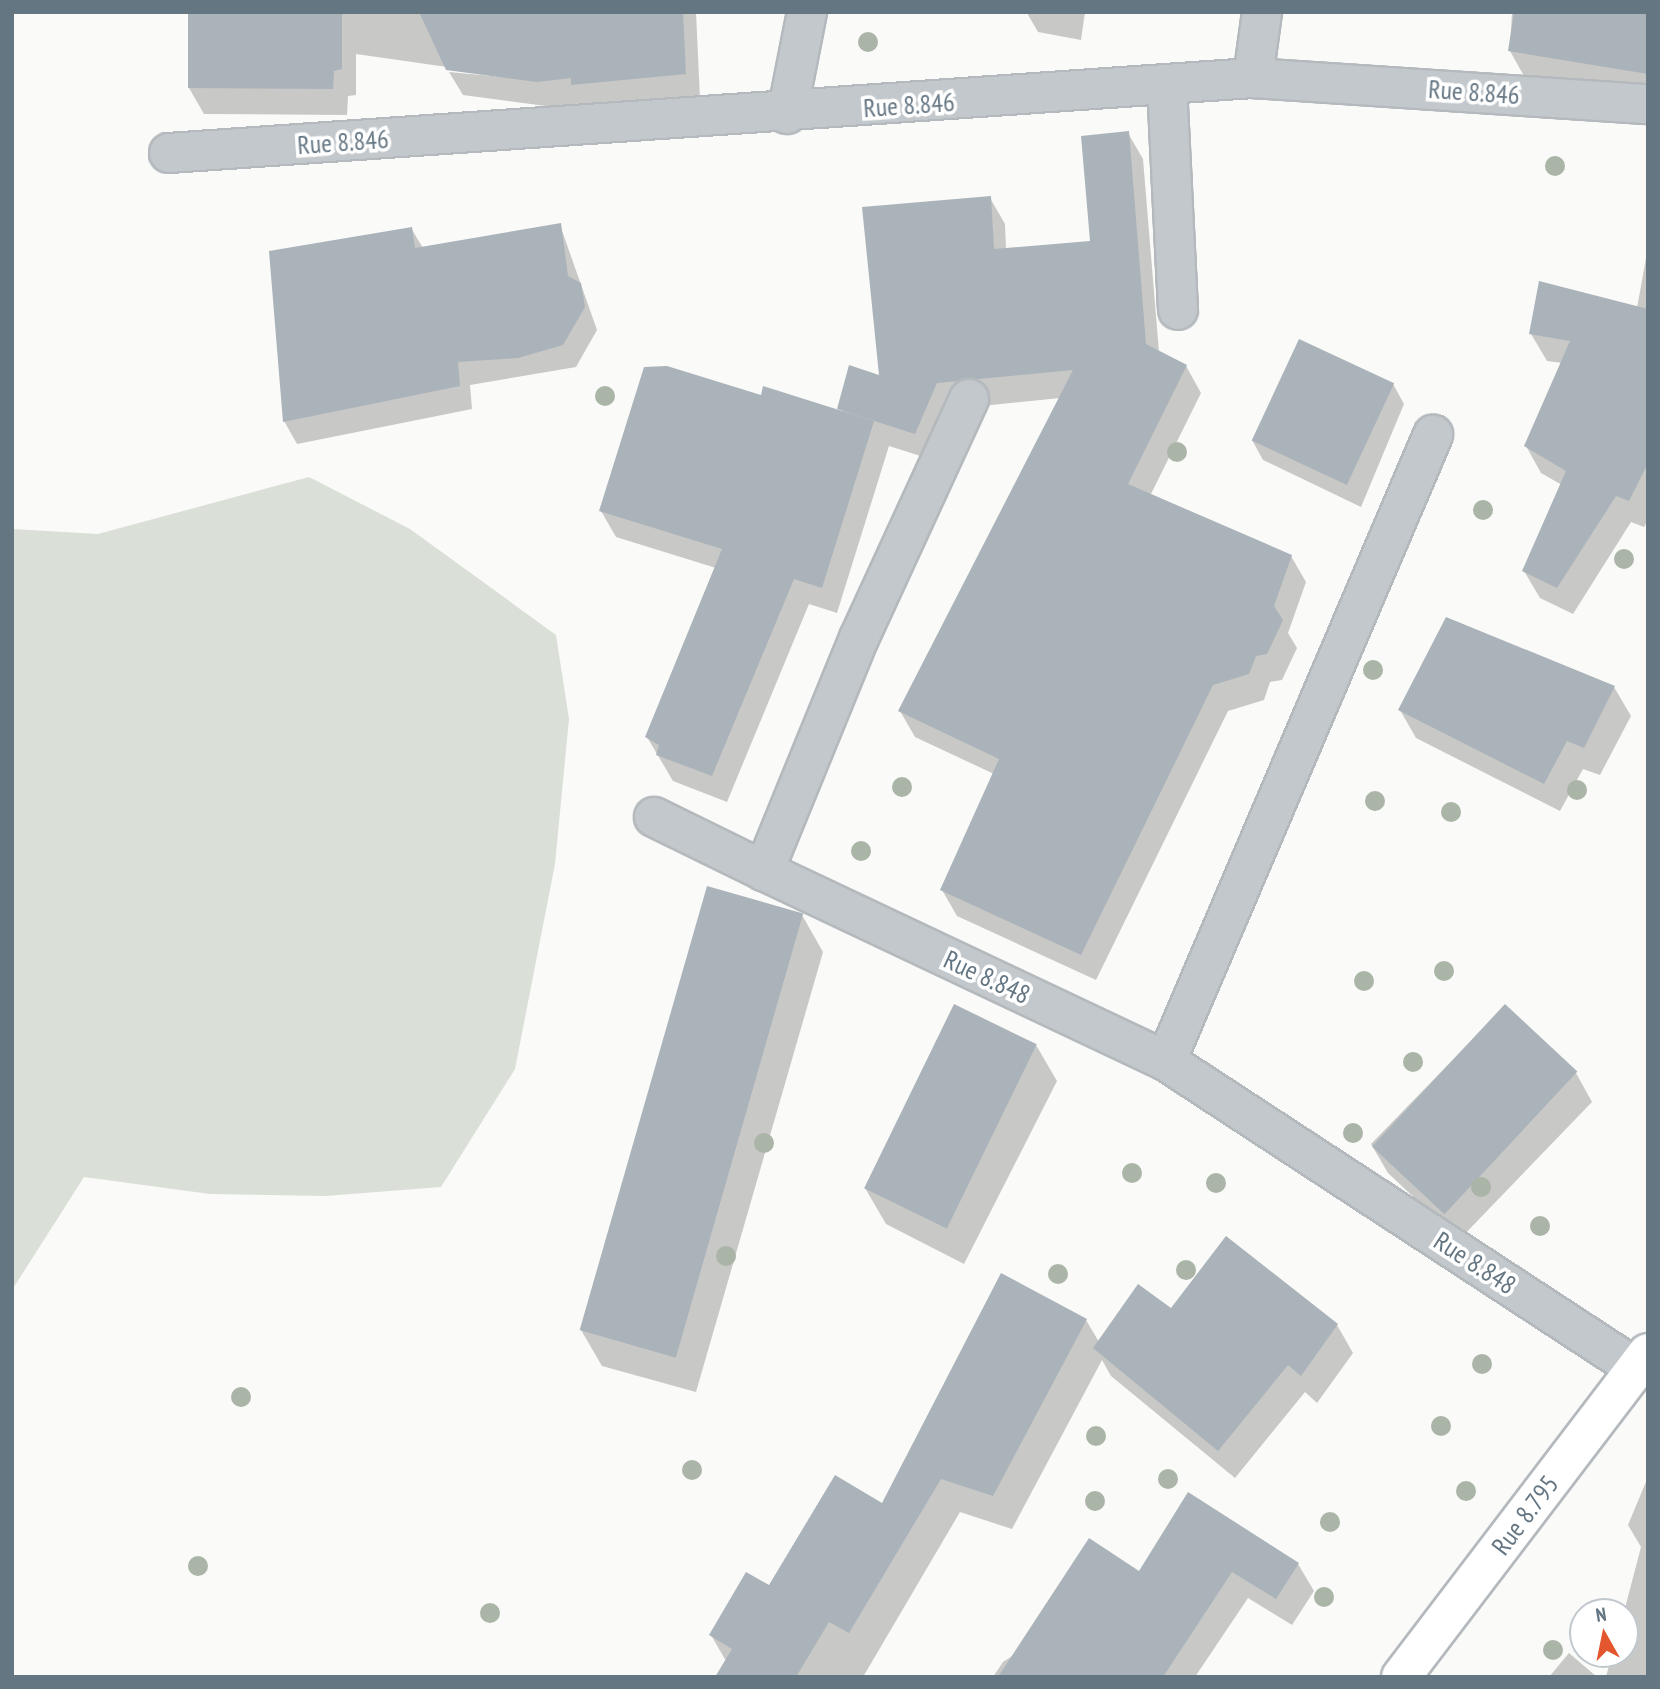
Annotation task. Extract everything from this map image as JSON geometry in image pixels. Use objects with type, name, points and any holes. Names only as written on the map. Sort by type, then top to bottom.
[{"type":"highway","name":"Rue 8.795","points":[[1401,1677],[1643,1361]]},
{"type":"street","points":[[787,114],[807,12]]},
{"type":"street","points":[[1253,78],[1262,12]]},
{"type":"street","name":"Rue 8.846","points":[[169,153],[787,114],[1253,78],[1648,104]]},
{"type":"street","points":[[1167,85],[1178,310]]},
{"type":"street","points":[[764,871],[859,638],[969,400]]},
{"type":"street","points":[[1166,1061],[1433,435]]},
{"type":"street","name":"Rue 8.848","points":[[654,817],[1166,1061],[1643,1361]]},
{"type":"shaded area","points":[[309,477],[410,529],[556,635],[569,719],[555,864],[515,1069],[441,1187],[325,1196],[210,1194],[84,1177],[12,1290],[12,529],[98,534]]},
{"type":"building","points":[[188,12],[342,12],[342,69],[334,71],[333,89],[188,88]]},
{"type":"building","points":[[419,12],[683,12],[686,74],[571,85],[571,78],[537,82],[446,70]]},
{"type":"building","points":[[1514,12],[1648,12],[1648,74],[1508,51]]},
{"type":"building","points":[[1129,131],[1146,344],[1187,365],[1128,484],[1292,555],[1274,606],[1283,620],[1267,654],[1256,656],[1249,674],[1213,685],[1081,955],[940,890],[999,759],[898,711],[1073,370],[937,383],[915,434],[837,409],[849,365],[879,375],[862,207],[991,196],[994,249],[1090,241],[1081,136]]},
{"type":"building","points":[[561,223],[568,276],[581,283],[585,307],[563,345],[518,358],[458,362],[460,386],[283,422],[269,251],[412,227],[415,248]]},
{"type":"building","points":[[1539,281],[1648,309],[1648,463],[1629,501],[1616,496],[1557,588],[1522,571],[1566,471],[1524,446],[1570,341],[1529,334]]},
{"type":"building","points":[[1299,339],[1394,383],[1347,485],[1252,441]]},
{"type":"building","points":[[667,366],[761,395],[763,386],[874,421],[822,588],[794,579],[712,776],[656,755],[659,745],[645,737],[722,549],[599,511],[644,367]]},
{"type":"building","points":[[1446,617],[1615,686],[1584,748],[1567,741],[1544,784],[1398,710]]},
{"type":"building","points":[[707,886],[803,914],[676,1358],[580,1330]]},
{"type":"building","points":[[954,1004],[1037,1044],[947,1229],[864,1188]]},
{"type":"building","points":[[1505,1004],[1577,1072],[1444,1214],[1372,1147]]},
{"type":"building","points":[[1226,1236],[1338,1324],[1301,1376],[1288,1365],[1218,1451],[1093,1348],[1138,1284],[1171,1308]]},
{"type":"building","points":[[1001,1273],[1087,1319],[993,1496],[941,1479],[849,1633],[829,1622],[796,1677],[715,1677],[732,1649],[709,1635],[746,1572],[769,1585],[835,1475],[882,1503]]},
{"type":"building","points":[[1188,1492],[1299,1563],[1276,1599],[1232,1572],[1163,1677],[998,1677],[1089,1538],[1139,1571]]}]
